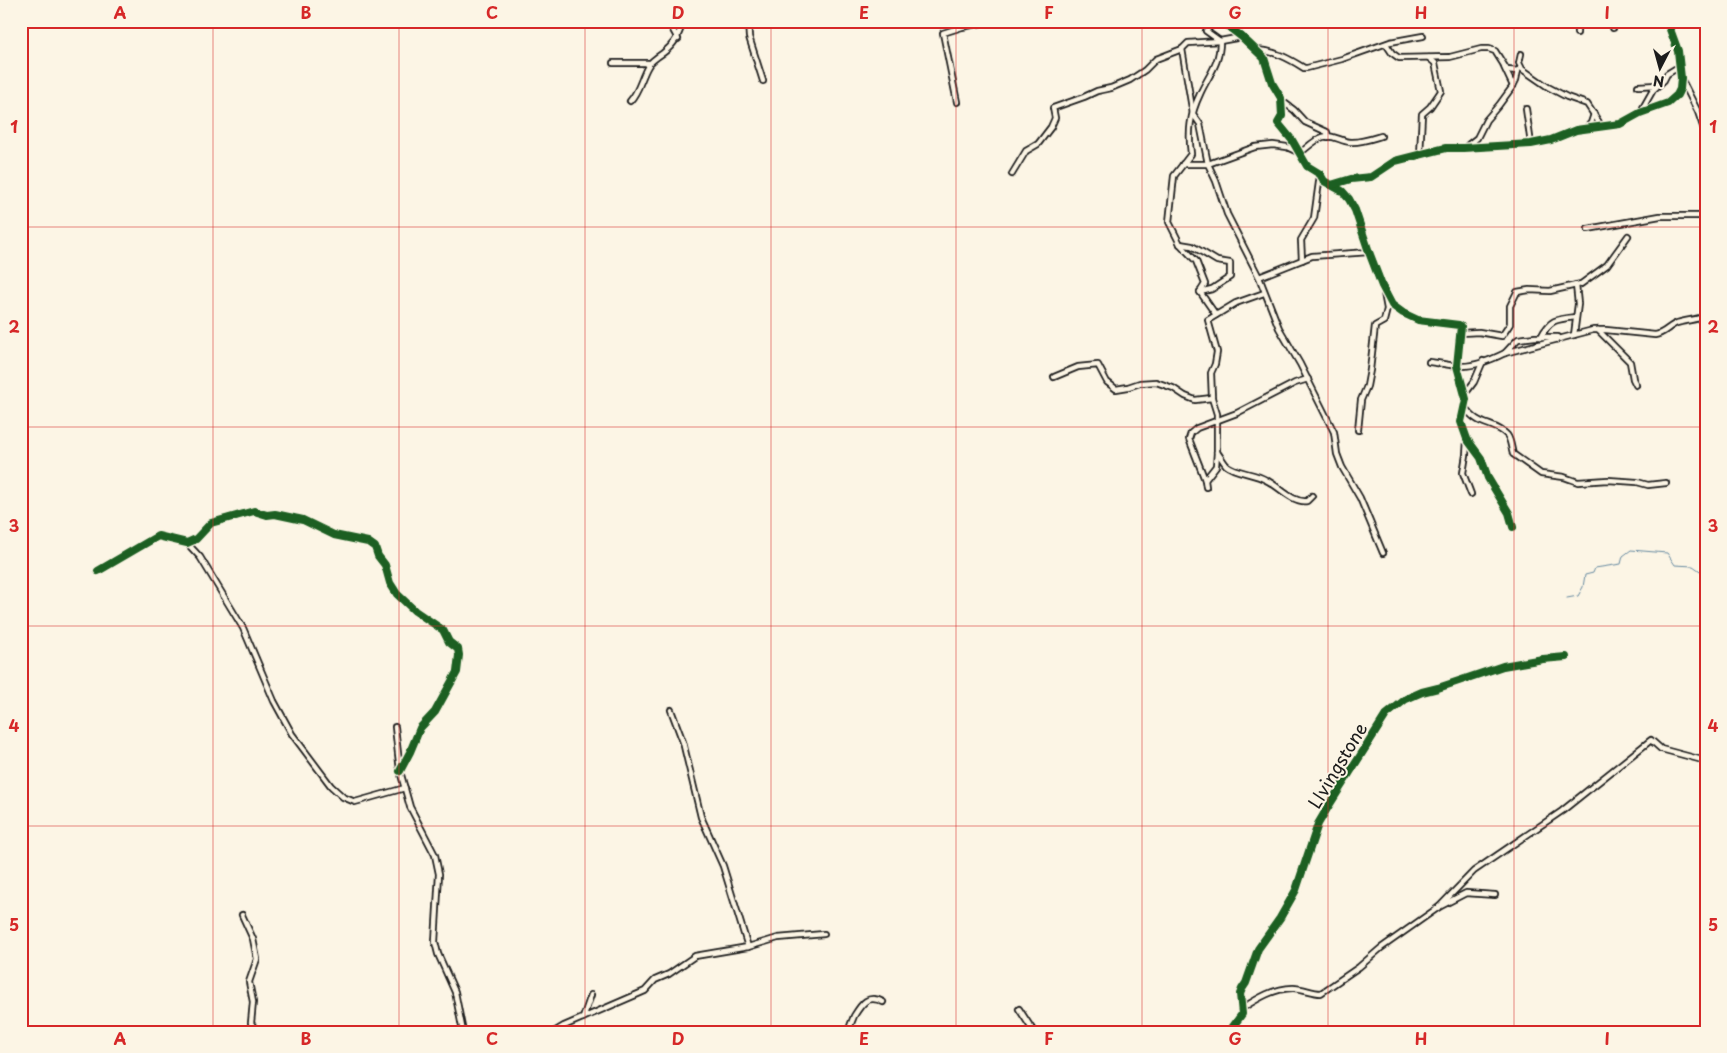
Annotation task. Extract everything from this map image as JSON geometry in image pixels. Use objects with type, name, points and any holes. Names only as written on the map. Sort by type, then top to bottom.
[{"type":"street","points":[[668,21],[678,39]]},
{"type":"street","points":[[630,101],[637,95],[640,81],[649,64],[678,39],[684,21]]},
{"type":"street","points":[[748,21],[749,37],[763,81]]},
{"type":"street","points":[[956,102],[943,33],[991,21]]},
{"type":"street","points":[[1215,21],[1206,31],[1220,41]]},
{"type":"street","points":[[1226,21],[1229,27],[1264,58],[1272,82],[1282,101],[1305,122],[1327,132],[1328,136]]},
{"type":"street","points":[[1577,21],[1577,33]]},
{"type":"street","points":[[1611,21],[1613,28]]},
{"type":"street","points":[[1331,185],[1351,179],[1371,177],[1395,161],[1446,148],[1531,144],[1551,140],[1576,130],[1620,124],[1640,113],[1668,103],[1677,96],[1681,78],[1678,51],[1667,21]]},
{"type":"street","points":[[1257,50],[1281,54],[1307,68],[1411,37],[1423,36]]},
{"type":"street","points":[[1012,174],[1026,151],[1038,144],[1055,118],[1053,108],[1130,80],[1145,70],[1156,59],[1182,49],[1188,43],[1220,41],[1242,37]]},
{"type":"street","points":[[1200,292],[1205,284],[1196,261],[1180,244],[1169,222],[1174,176],[1191,154],[1188,133],[1200,94],[1212,75],[1214,65],[1219,58],[1220,41]]},
{"type":"street","points":[[1386,44],[1392,53],[1399,58],[1450,58],[1481,49],[1489,49],[1494,51],[1513,86]]},
{"type":"street","points":[[1182,49],[1193,114],[1200,124],[1208,164],[1227,214],[1259,277],[1279,328],[1308,379],[1334,432],[1342,467],[1360,498],[1383,553]]},
{"type":"street","points":[[1463,148],[1477,138],[1486,120],[1500,105],[1513,86],[1522,54]]},
{"type":"street","points":[[1420,155],[1422,114],[1430,107],[1441,91],[1435,63],[1428,57]]},
{"type":"street","points":[[613,63],[649,64]]},
{"type":"street","points":[[1519,63],[1525,71],[1548,86],[1567,97],[1587,104],[1602,127]]},
{"type":"street","points":[[1503,66],[1507,70],[1518,71]]},
{"type":"street","points":[[1640,113],[1649,96],[1664,80],[1666,74],[1680,66]]},
{"type":"street","points":[[1681,78],[1698,112],[1706,135]]},
{"type":"street","points":[[1638,86],[1658,85]]},
{"type":"street","points":[[1282,101],[1282,116],[1278,123],[1292,140],[1307,166],[1320,174],[1324,181],[1342,191],[1349,199],[1355,210],[1382,286],[1392,305],[1402,313],[1418,320],[1459,325],[1461,333],[1457,366],[1461,386],[1465,394],[1462,422],[1467,439],[1463,473],[1471,494]]},
{"type":"street","points":[[1526,109],[1531,144]]},
{"type":"street","points":[[1585,129],[1591,123],[1594,114]]},
{"type":"street","points":[[1300,153],[1323,137],[1334,136],[1350,142],[1381,136]]},
{"type":"street","points":[[1183,164],[1208,164],[1255,147],[1264,146],[1282,146],[1300,153]]},
{"type":"street","points":[[1302,260],[1301,240],[1314,218],[1320,174]]},
{"type":"street","points":[[1588,229],[1660,216],[1706,216]]},
{"type":"street","points":[[1461,333],[1479,332],[1502,336],[1510,324],[1510,306],[1517,292],[1529,290],[1550,292],[1582,284],[1607,265],[1628,236]]},
{"type":"street","points":[[1180,244],[1192,246],[1217,261],[1230,263],[1230,277],[1212,289],[1200,292]]},
{"type":"street","points":[[1259,277],[1312,256],[1369,252]]},
{"type":"street","points":[[1574,335],[1578,304],[1576,285]]},
{"type":"street","points":[[1358,430],[1361,400],[1367,386],[1370,370],[1375,326],[1384,321],[1387,309],[1382,286]]},
{"type":"street","points":[[1200,292],[1216,315]]},
{"type":"street","points":[[1205,480],[1216,466],[1217,452],[1217,421],[1212,398],[1211,373],[1215,364],[1216,352],[1208,320],[1242,300],[1264,293]]},
{"type":"street","points":[[1429,362],[1462,366],[1505,353],[1598,330],[1656,336],[1677,323],[1706,316]]},
{"type":"street","points":[[1541,336],[1548,324],[1553,321],[1576,317]]},
{"type":"street","points":[[1598,330],[1630,362],[1632,379],[1636,386]]},
{"type":"street","points":[[1505,353],[1518,339],[1541,336],[1565,338]]},
{"type":"street","points":[[1465,394],[1474,382],[1483,361]]},
{"type":"street","points":[[1054,377],[1078,367],[1098,366],[1107,382],[1116,389],[1128,388],[1140,382],[1156,382],[1173,388],[1184,396],[1196,400],[1212,398]]},
{"type":"street","points":[[1206,487],[1189,439],[1191,433],[1197,428],[1217,421],[1308,379]]},
{"type":"street","points":[[1465,407],[1470,416],[1505,433],[1513,454],[1541,474],[1564,477],[1578,482],[1608,480],[1637,482],[1648,485],[1666,483]]},
{"type":"street","points":[[1467,439],[1481,458],[1488,478],[1509,513],[1513,527]]},
{"type":"street","points":[[1217,452],[1226,465],[1234,470],[1254,474],[1298,500],[1307,501],[1312,496]]},
{"type":"street","points":[[187,543],[196,539],[211,523],[254,512],[302,520],[334,536],[368,542],[375,547],[378,556],[385,565],[390,583],[397,594],[415,611],[443,630],[449,642],[458,649],[460,655],[457,672],[435,712],[420,728],[400,771]]},
{"type":"street","points":[[98,571],[158,536],[187,543],[200,557],[242,628],[274,701],[292,734],[331,786],[343,797],[355,802],[405,788]]},
{"type":"street","name":"LIvingstone","points":[[1229,1032],[1242,1014],[1242,989],[1250,973],[1254,956],[1280,918],[1296,890],[1318,824],[1334,795],[1386,715],[1406,699],[1422,692],[1503,666],[1566,657]]},
{"type":"street","points":[[671,710],[683,742],[701,817],[724,866],[748,947]]},
{"type":"street","points":[[396,726],[400,771],[410,807],[435,855],[439,874],[435,942],[438,954],[455,992],[463,1032]]},
{"type":"street","points":[[1439,907],[1474,871],[1562,810],[1651,740],[1661,749],[1706,761]]},
{"type":"street","points":[[1241,1009],[1267,994],[1280,990],[1294,988],[1321,992],[1439,907],[1466,893],[1495,895]]},
{"type":"street","points":[[242,914],[253,939],[257,959],[249,982],[253,1002],[251,1023],[256,1032]]},
{"type":"street","points":[[554,1032],[645,991],[655,980],[669,974],[695,956],[748,947],[778,938],[824,934]]},
{"type":"street","points":[[583,1018],[591,995]]},
{"type":"street","points":[[849,1032],[848,1028],[858,1009],[865,1001],[876,998],[883,1002]]},
{"type":"street","points":[[1019,1009],[1034,1032]]},
{"type":"waterway","points":[[1567,598],[1578,596],[1583,587],[1585,575],[1593,573],[1595,568],[1621,564],[1623,556],[1631,550],[1667,553],[1675,565],[1693,566],[1706,575]]},
{"type":"cycle path","points":[[1226,21],[1229,27],[1264,58],[1272,83],[1281,98],[1282,116],[1278,123],[1292,140],[1307,166],[1320,174],[1324,181],[1342,191],[1349,199],[1355,210],[1382,286],[1392,305],[1418,320],[1461,326],[1457,366],[1466,399],[1461,422],[1467,439],[1481,458],[1488,478],[1509,513],[1513,527]]},
{"type":"cycle path","points":[[1331,185],[1351,179],[1371,177],[1395,161],[1446,148],[1531,144],[1551,140],[1576,130],[1620,124],[1640,113],[1668,103],[1677,95],[1680,89],[1681,78],[1678,51],[1667,21]]},
{"type":"cycle path","points":[[98,571],[158,536],[187,543],[196,539],[211,523],[254,511],[267,515],[275,514],[303,520],[334,535],[368,542],[375,547],[378,556],[385,565],[390,583],[397,594],[415,611],[443,630],[449,642],[458,649],[459,655],[457,672],[435,712],[420,728],[400,771]]},
{"type":"cycle path","points":[[1229,1032],[1242,1014],[1240,994],[1258,949],[1280,918],[1296,890],[1318,824],[1386,715],[1406,699],[1422,692],[1503,666],[1566,657]]}]
